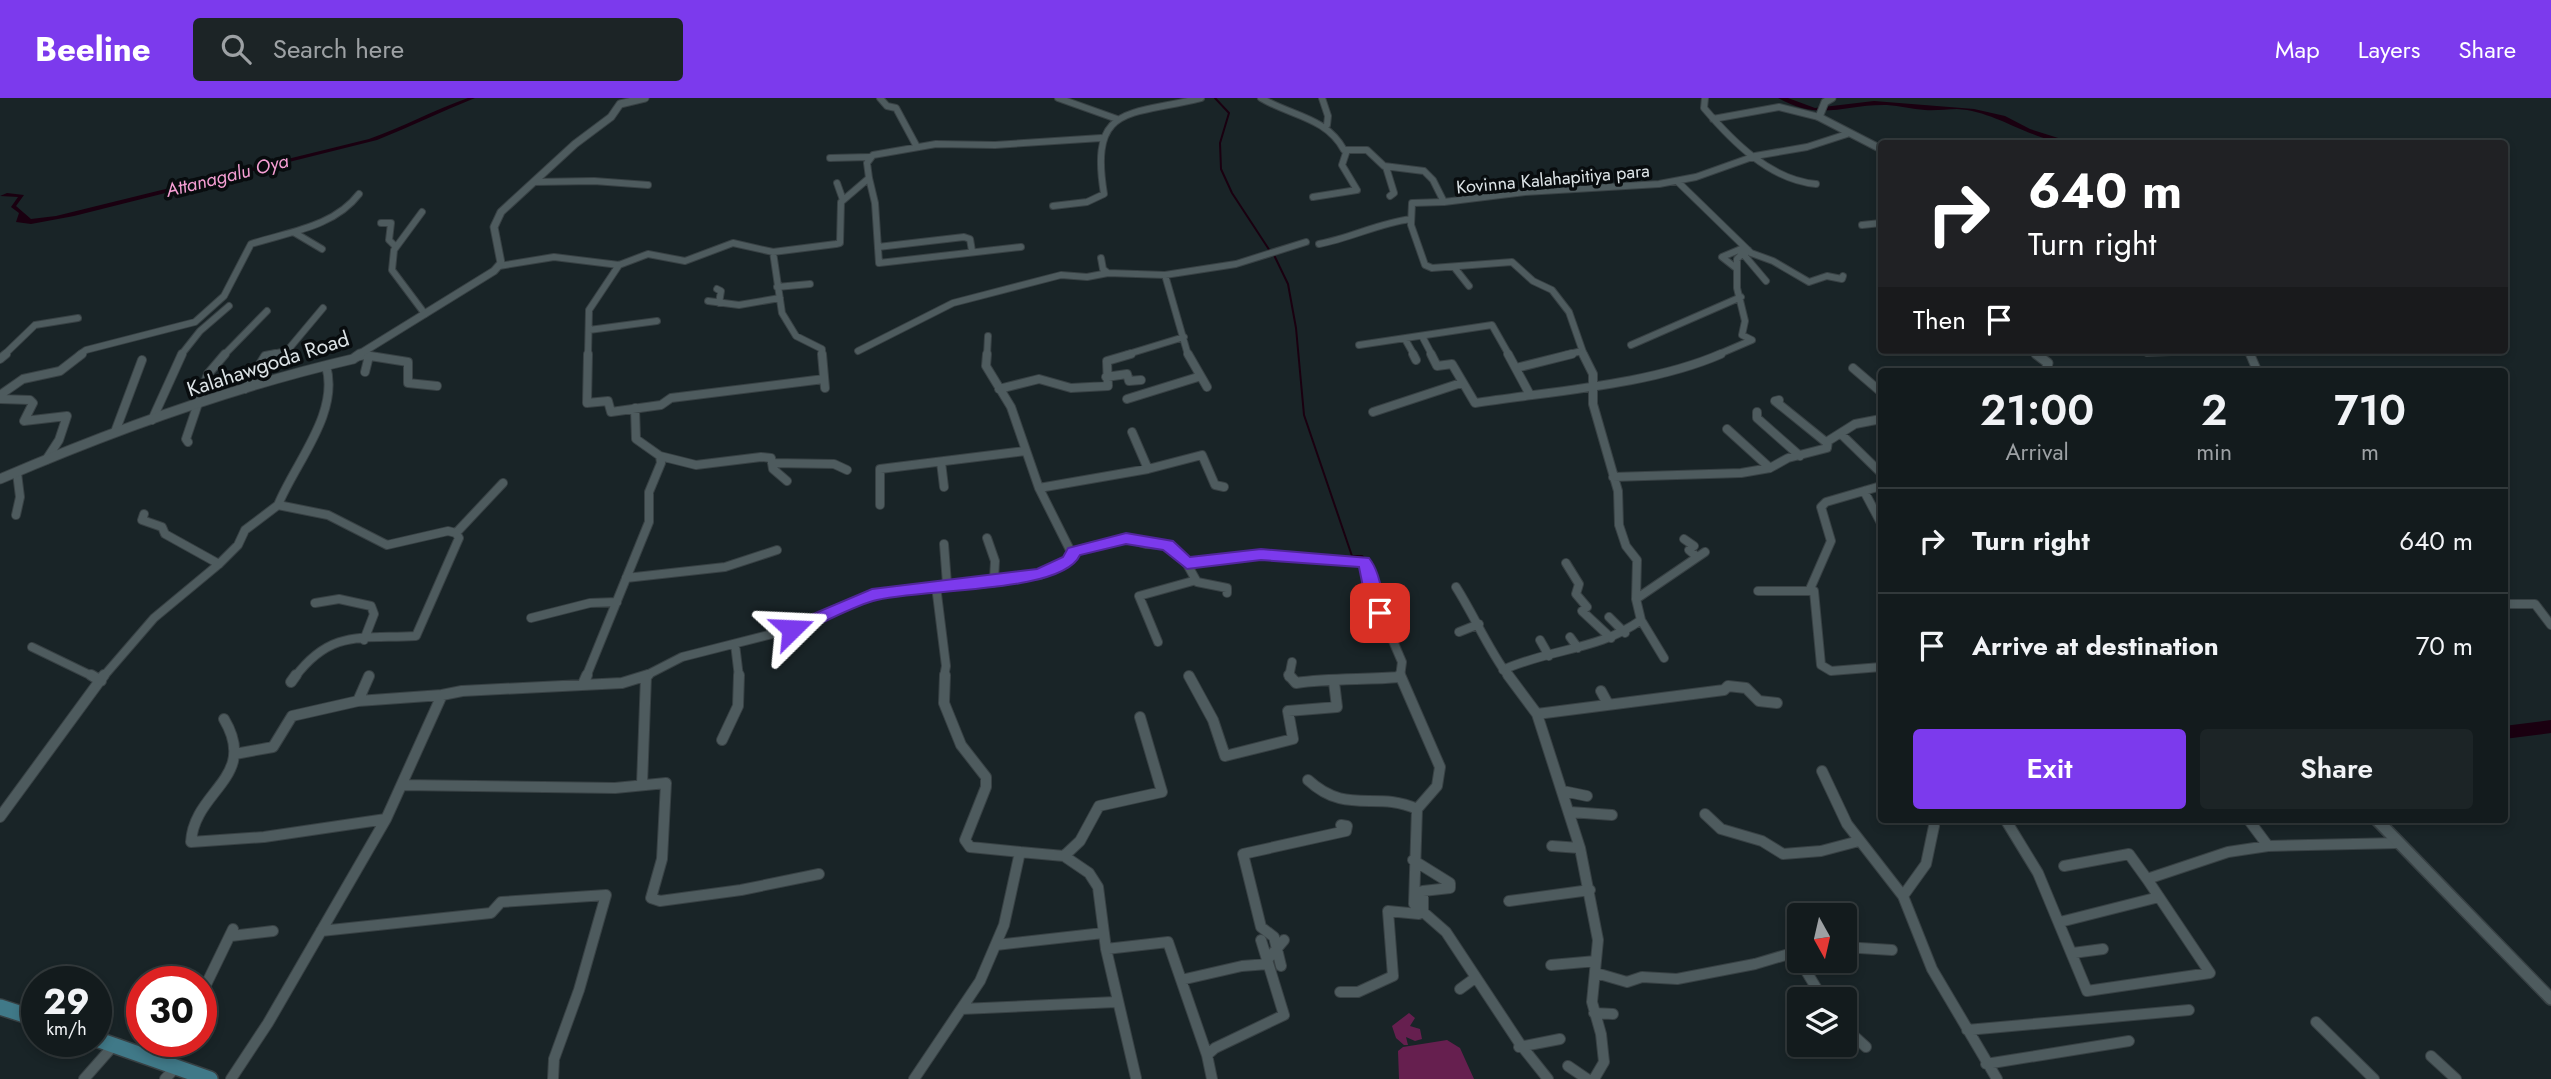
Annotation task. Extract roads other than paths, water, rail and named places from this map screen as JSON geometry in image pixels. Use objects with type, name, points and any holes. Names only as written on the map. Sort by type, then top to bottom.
[{"type":"main road","points":[[0,1007],[21,1014]]},
{"type":"main road","points":[[114,1045],[159,1061],[171,1073],[210,1079]]},
{"type":"street","points":[[645,98],[620,104],[611,117],[575,144],[496,220],[494,227],[500,250],[499,266],[554,257],[619,265],[648,254],[689,260],[733,243],[773,252],[840,243],[843,200],[837,183]]},
{"type":"street","points":[[880,98],[887,106],[896,108],[917,147]]},
{"type":"street","points":[[1058,98],[1117,119],[1201,98]]},
{"type":"street","points":[[1261,98],[1297,115],[1327,125],[1338,135],[1343,150],[1347,150],[1342,165],[1357,190],[1313,197]]},
{"type":"street","points":[[1322,98],[1328,116],[1327,125]]},
{"type":"street","points":[[1705,98],[1704,108],[1744,150],[1784,176],[1806,185],[1816,184]]},
{"type":"street","points":[[1819,115],[1829,100]]},
{"type":"street","points":[[1713,119],[1779,107],[1819,115],[1847,134],[1878,148]]},
{"type":"street","points":[[1053,206],[1087,202],[1104,194],[1099,161],[1101,138],[1117,119]]},
{"type":"street","name":"Kovinna Kalahapitiya para","points":[[1347,150],[1373,152],[1386,167],[1407,166],[1426,172],[1432,177],[1444,202],[1677,181],[1725,169],[1755,156],[1807,147],[1847,134]]},
{"type":"street","points":[[830,158],[856,155],[870,157],[943,143],[995,145],[1101,138]]},
{"type":"street","points":[[870,157],[869,178],[879,263],[1021,247]]},
{"type":"street","points":[[1386,167],[1394,193],[1390,196]]},
{"type":"street","points":[[843,200],[869,178]]},
{"type":"street","points":[[534,182],[594,180],[648,185]]},
{"type":"street","points":[[1677,181],[1746,251],[1766,281]]},
{"type":"street","points":[[0,397],[23,379],[60,371],[86,350],[195,322],[224,296],[251,244],[295,233],[348,208],[359,194]]},
{"type":"street","points":[[1444,202],[1412,203],[1410,208],[1413,236],[1425,265],[1432,268],[1512,262],[1533,281],[1552,290],[1569,312],[1582,351],[1594,374],[1593,404],[1618,491],[1617,518],[1626,546],[1637,560],[1636,599],[1641,620],[1664,658]]},
{"type":"street","points":[[422,212],[396,247],[392,270],[425,314]]},
{"type":"street","points":[[1319,244],[1347,239],[1387,222],[1411,219]]},
{"type":"street","points":[[1862,225],[1878,222]]},
{"type":"street","points":[[381,223],[391,223],[389,240],[396,247]]},
{"type":"street","points":[[295,233],[322,249]]},
{"type":"street","points":[[878,247],[964,237],[970,239],[972,251]]},
{"type":"street","points":[[858,351],[953,303],[1062,275],[1165,275],[1236,264],[1306,242]]},
{"type":"street","points":[[1737,271],[1734,264],[1722,257],[1741,249],[1810,282],[1827,276],[1842,279],[1843,276]]},
{"type":"street","points":[[1422,336],[1437,366],[1452,364],[1475,403],[1656,374],[1697,364],[1752,340],[1742,335],[1747,325],[1736,284],[1737,259],[1746,251]]},
{"type":"street","points":[[619,265],[589,310],[587,403],[608,401],[611,412],[661,405],[671,398],[691,395],[824,384],[822,349],[796,336],[782,313],[773,252]]},
{"type":"street","points":[[1101,258],[1103,269],[1108,274]]},
{"type":"street","name":"Kalahawgoda Road","points":[[0,479],[115,432],[245,389],[356,358],[499,266]]},
{"type":"street","points":[[1454,267],[1469,286]]},
{"type":"street","points":[[1165,275],[1190,362],[1198,377],[1208,387]]},
{"type":"street","points":[[777,288],[810,284]]},
{"type":"street","points":[[717,289],[721,291],[719,303]]},
{"type":"street","points":[[1631,345],[1741,297]]},
{"type":"street","points":[[708,301],[739,304],[779,299]]},
{"type":"street","points":[[152,420],[161,391],[184,347],[229,306]]},
{"type":"street","points":[[245,389],[265,356],[286,351],[323,308]]},
{"type":"street","points":[[188,442],[186,439],[208,374],[243,333],[267,312]]},
{"type":"street","points":[[0,359],[35,325],[78,318]]},
{"type":"street","points":[[589,330],[657,321]]},
{"type":"street","points":[[1359,345],[1492,325],[1528,393]]},
{"type":"street","points":[[234,754],[273,747],[292,716],[358,701],[441,696],[462,691],[622,683],[646,676],[682,657],[792,629],[872,595],[1053,571],[1069,561],[1072,554],[1039,488],[1025,451],[1020,426],[986,366],[988,336]]},
{"type":"street","points":[[999,389],[1039,379],[1071,388],[1108,386],[1107,361],[1111,358],[1184,337]]},
{"type":"street","points":[[1405,339],[1416,360]]},
{"type":"street","points":[[1516,368],[1582,351]]},
{"type":"street","points":[[2037,354],[2048,363],[2047,368]]},
{"type":"street","points":[[2250,354],[2256,368]]},
{"type":"street","points":[[365,372],[369,356]]},
{"type":"street","points":[[356,358],[369,356],[408,362],[408,383],[437,386]]},
{"type":"street","points":[[115,432],[142,360]]},
{"type":"street","points":[[0,817],[87,695],[154,618],[219,564],[238,545],[245,530],[278,505],[329,397],[331,374],[326,366]]},
{"type":"street","points":[[1853,368],[1878,389]]},
{"type":"street","points":[[1106,377],[1127,374],[1129,382],[1141,380]]},
{"type":"street","points":[[1127,399],[1198,377]]},
{"type":"street","points":[[1373,412],[1461,383]]},
{"type":"street","points":[[0,397],[30,400],[33,403],[24,421],[67,416],[59,440],[46,460]]},
{"type":"street","points":[[1779,400],[1775,401],[1827,443]]},
{"type":"street","points":[[635,408],[636,439],[660,456],[680,464],[771,458],[773,469],[787,481]]},
{"type":"street","points":[[1757,412],[1757,418],[1800,456]]},
{"type":"street","points":[[1613,477],[1741,473],[1770,468],[1782,464],[1788,458],[1827,448],[1827,443],[1856,424],[1878,420]]},
{"type":"street","points":[[1727,429],[1770,468]]},
{"type":"street","points":[[1132,432],[1148,469]]},
{"type":"street","points":[[1841,434],[1878,470]]},
{"type":"street","points":[[880,505],[880,470],[1025,451]]},
{"type":"street","points":[[1039,488],[1148,469],[1202,455],[1215,485],[1224,487]]},
{"type":"street","points":[[583,684],[649,522],[649,492],[661,463],[660,456]]},
{"type":"street","points":[[941,462],[944,487]]},
{"type":"street","points":[[772,463],[834,464],[847,470]]},
{"type":"street","points":[[16,515],[20,498],[17,473]]},
{"type":"street","points":[[456,533],[503,483]]},
{"type":"street","points":[[1810,589],[1831,541],[1821,507],[1826,502],[1878,487]]},
{"type":"street","points":[[1864,491],[1878,517]]},
{"type":"street","points":[[278,505],[328,515],[387,545],[448,531],[456,533],[459,538],[416,636],[336,641],[324,645],[314,652],[291,682]]},
{"type":"street","points":[[144,514],[142,520],[162,527],[165,534],[219,564]]},
{"type":"street","points":[[987,538],[995,561],[994,579]]},
{"type":"street","points":[[1072,554],[1126,538],[1146,544],[1167,545],[1193,580],[1198,584],[1227,589],[1227,593]]},
{"type":"street","points":[[1684,538],[1694,546],[1689,550],[1696,556]]},
{"type":"street","points":[[944,544],[944,703],[961,745],[986,776],[986,787],[965,840],[970,848],[1063,856],[1089,873],[1098,887],[1103,933],[1116,1002],[1136,1078]]},
{"type":"street","points":[[626,578],[725,566],[777,550]]},
{"type":"street","points":[[1636,599],[1705,552]]},
{"type":"street","points":[[1179,561],[1261,555],[1364,562],[1369,568],[1372,592],[1402,662],[1400,677],[1440,767],[1437,786],[1417,809],[1413,860],[1414,904],[1422,915],[1444,929],[1519,1047],[1548,1079]]},
{"type":"street","points":[[1566,563],[1578,584],[1576,594],[1587,607],[1582,611],[1611,638]]},
{"type":"street","points":[[1158,642],[1144,615],[1139,596],[1193,580]]},
{"type":"street","points":[[1456,587],[1479,624],[1489,650],[1537,714],[1570,812],[1590,890],[1598,940],[1594,1013],[1601,1034],[1604,1062],[1594,1079]]},
{"type":"street","points":[[1758,591],[1810,589],[1817,595],[1816,620],[1821,665],[1830,670],[1878,667]]},
{"type":"street","points":[[314,603],[339,599],[371,606],[374,614],[364,640]]},
{"type":"street","points":[[531,618],[590,603],[617,602]]},
{"type":"street","points":[[2508,604],[2535,604],[2551,625]]},
{"type":"street","points":[[1609,617],[1625,632]]},
{"type":"street","points":[[1503,670],[1514,664],[1611,638],[1641,620]]},
{"type":"street","points":[[1459,632],[1479,624]]},
{"type":"street","points":[[1570,637],[1578,648]]},
{"type":"street","points":[[1540,640],[1549,656]]},
{"type":"street","points":[[722,740],[735,725],[739,709],[741,688],[735,644]]},
{"type":"street","points":[[32,647],[62,659],[101,681]]},
{"type":"street","points":[[1292,662],[1289,677],[1294,682],[1400,677]]},
{"type":"street","points":[[358,701],[369,676]]},
{"type":"street","points":[[642,785],[646,676]]},
{"type":"street","points":[[1189,676],[1213,720],[1225,756],[1293,739],[1288,711],[1337,707],[1334,682]]},
{"type":"street","points":[[1537,714],[1690,695],[1724,690],[1728,686],[1746,688],[1759,701],[1777,703]]},
{"type":"street","points":[[1601,691],[1608,704]]},
{"type":"street","points":[[231,1079],[268,1023],[386,819],[441,696]]},
{"type":"street","points":[[1063,856],[1080,841],[1098,806],[1162,792],[1140,717]]},
{"type":"street","points":[[224,719],[236,743],[234,754],[224,780],[196,822],[191,842],[264,837],[386,819]]},
{"type":"street","points":[[1822,771],[1859,841],[1903,896],[1932,969],[1997,1079]]},
{"type":"street","points":[[1308,779],[1328,797],[1375,803],[1404,801],[1417,809]]},
{"type":"street","points":[[402,785],[615,788],[666,783],[662,859],[651,898],[660,901],[741,890],[819,874]]},
{"type":"street","points":[[1563,791],[1587,796]]},
{"type":"street","points":[[1570,812],[1612,815]]},
{"type":"street","points":[[1705,814],[1721,829],[1762,841],[1783,854],[1821,851],[1859,841]]},
{"type":"street","points":[[2007,823],[2038,873],[2087,991],[2210,973],[2129,854],[2064,866]]},
{"type":"street","points":[[2251,823],[2268,846]]},
{"type":"street","points":[[2380,823],[2551,999]]},
{"type":"street","points":[[1281,966],[1280,944],[1261,927],[1243,854],[1332,836],[1346,831],[1347,826],[1341,825]]},
{"type":"street","points":[[1903,896],[1924,873],[1934,842],[1934,826]]},
{"type":"street","points":[[2147,879],[2228,852],[2268,846],[2400,843]]},
{"type":"street","points":[[1552,846],[1580,848]]},
{"type":"street","points":[[914,1079],[961,1010],[996,945],[1020,852]]},
{"type":"street","points":[[1413,860],[1450,883],[1450,888],[1423,891],[1420,906],[1422,915]]},
{"type":"street","points":[[1508,901],[1590,890]]},
{"type":"street","points":[[321,931],[491,913],[501,902],[606,895],[579,990],[554,1059],[556,1062],[553,1079]]},
{"type":"street","points":[[2060,922],[2160,897]]},
{"type":"street","points":[[1340,992],[1358,992],[1393,976],[1388,911],[1422,915]]},
{"type":"street","points":[[216,966],[232,933],[273,931]]},
{"type":"street","points":[[996,945],[1103,933]]},
{"type":"street","points":[[1208,1055],[1215,1048],[1284,1015],[1261,940]]},
{"type":"street","points":[[1106,949],[1168,942],[1208,1055],[1212,1079]]},
{"type":"street","points":[[1181,980],[1268,962],[1280,944]]},
{"type":"street","points":[[1857,949],[1892,950]]},
{"type":"street","points":[[2073,953],[2102,949]]},
{"type":"street","points":[[1596,973],[1627,982],[1642,977],[1677,979],[1787,958]]},
{"type":"street","points":[[1551,965],[1596,961]]},
{"type":"street","points":[[1460,989],[1475,978]]},
{"type":"street","points":[[961,1010],[1116,1002]]},
{"type":"street","points":[[1967,1030],[2189,1010]]},
{"type":"street","points":[[1594,1013],[1613,1014]]},
{"type":"street","points":[[2316,1022],[2374,1079]]},
{"type":"street","points":[[1857,1039],[1866,1047]]},
{"type":"street","points":[[1519,1047],[1560,1040]]},
{"type":"street","points":[[1986,1064],[2129,1041]]},
{"type":"street","points":[[84,1079],[114,1045]]},
{"type":"street","points":[[2431,1056],[2456,1079]]},
{"type":"street","points":[[159,1061],[162,1057]]},
{"type":"street","points":[[1568,1066],[1587,1079]]},
{"type":"water","name":"Attanagalu Oya","points":[[468,98],[475,98],[377,140],[74,216],[31,224],[16,222],[19,213],[11,207],[18,197],[0,196],[7,193],[24,195],[16,206],[31,219],[56,216],[369,139]]},
{"type":"water","points":[[1778,98],[1788,98],[1815,108],[1874,101],[1974,109],[2005,116],[2030,129],[2065,140],[2044,138],[1987,115],[1957,109],[1925,110],[1872,105],[1820,110],[1793,105]]},
{"type":"water","points":[[2551,720],[2551,733],[2508,738],[2508,725]]},
{"type":"waterway","points":[[1215,98],[1229,113],[1220,143],[1221,169],[1232,193],[1270,251]]},
{"type":"waterway","points":[[1274,255],[1288,284],[1296,328],[1304,415],[1352,556],[1362,556],[1371,565]]},
{"type":"waterway","points":[[1375,590],[1399,589]]}]
